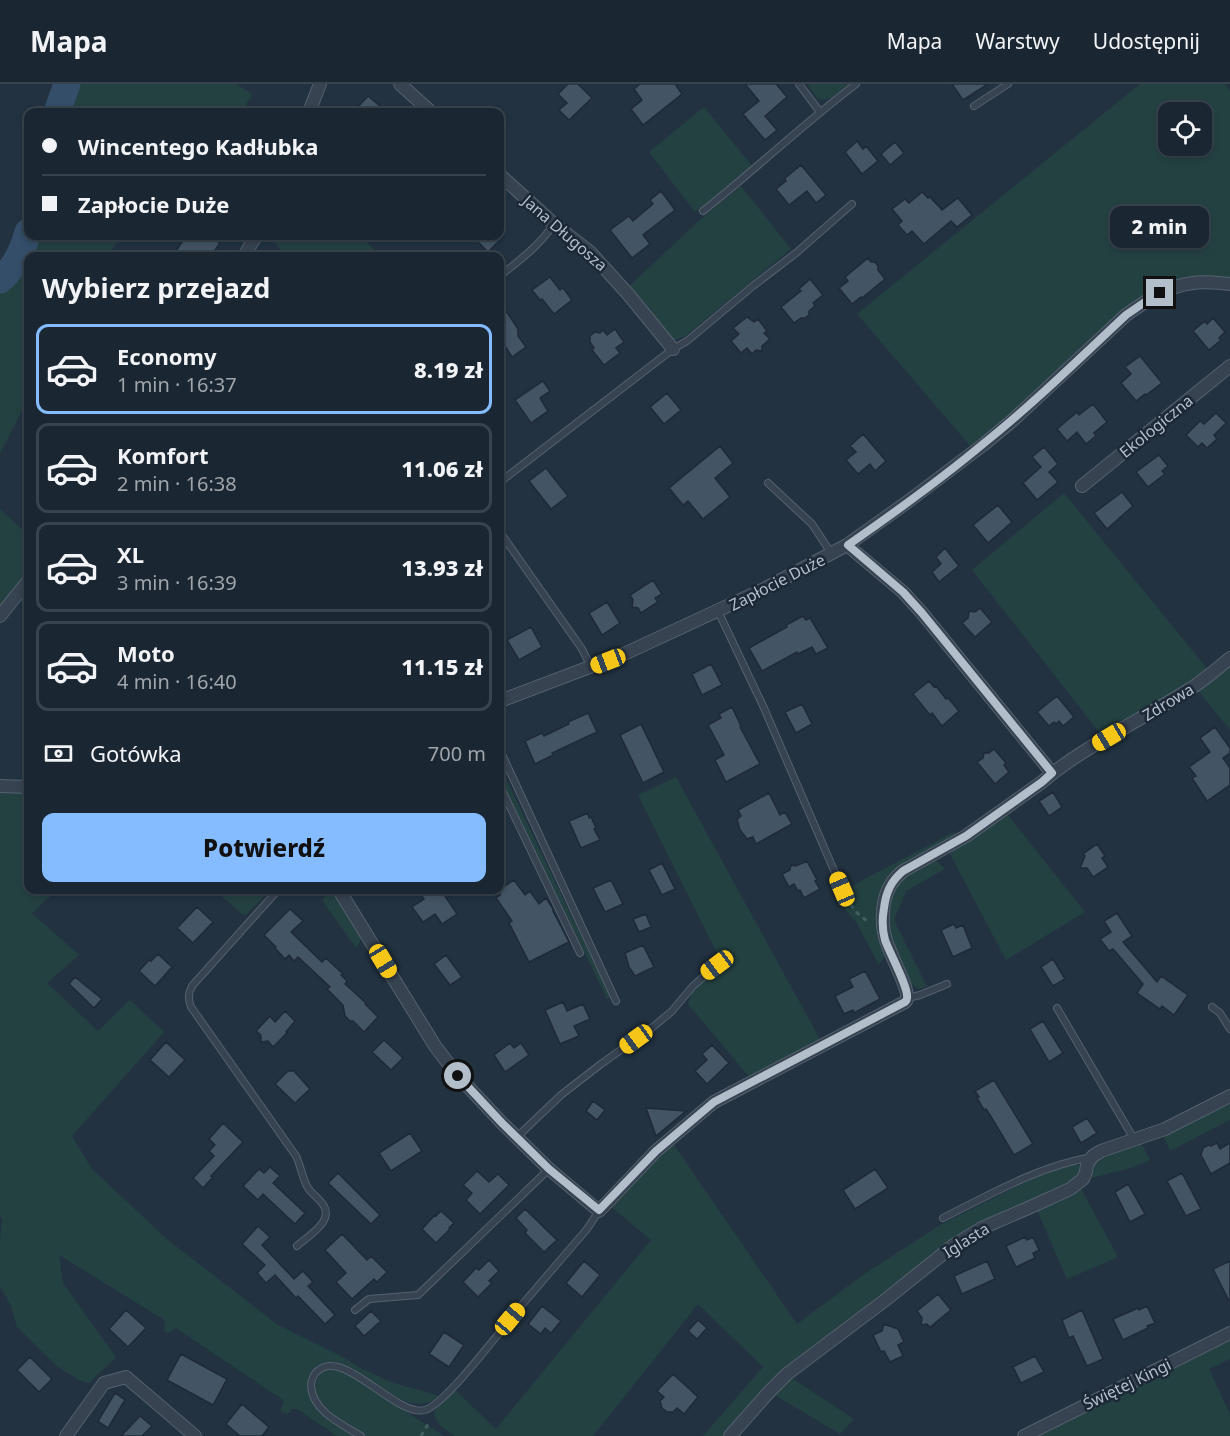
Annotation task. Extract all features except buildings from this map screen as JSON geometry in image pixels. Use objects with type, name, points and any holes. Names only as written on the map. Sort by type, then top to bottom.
[{"type":"street","points":[[311,108],[320,84]]},
{"type":"street","points":[[400,84],[427,108]]},
{"type":"street","name":"Jana Długosza","points":[[504,179],[603,264],[673,349]]},
{"type":"street","name":"Zapłocie Duże","points":[[504,700],[624,654],[718,611],[848,545],[983,445],[1126,315],[1145,302],[1177,286],[1207,282],[1230,284]]},
{"type":"street","name":"Ekologiczna","points":[[1082,486],[1230,366]]},
{"type":"street","points":[[848,545],[903,592],[922,613],[1052,773]]},
{"type":"street","points":[[0,616],[24,586]]},
{"type":"street","name":"Zdrowa","points":[[908,998],[882,927],[882,915],[888,888],[894,879],[903,871],[966,836],[1052,773],[1191,688],[1230,658]]},
{"type":"street","points":[[0,786],[24,787]]},
{"type":"street","points":[[341,894],[435,1046],[458,1076],[549,1169],[599,1210],[656,1151],[714,1102],[901,1005],[908,998]]},
{"type":"street","points":[[1093,1156],[1101,1151],[1165,1129],[1230,1096]]},
{"type":"street","name":"Iglasta","points":[[730,1436],[787,1374],[954,1245],[982,1228],[1070,1189],[1083,1179],[1087,1164],[1093,1156]]},
{"type":"street","name":"Świętej Kingi","points":[[1024,1436],[1230,1334]]},
{"type":"street","points":[[66,1436],[104,1383],[126,1377],[195,1436]]},
{"type":"lane","points":[[799,84],[820,112]]},
{"type":"lane","points":[[703,211],[856,84]]},
{"type":"lane","points":[[974,106],[1008,84]]},
{"type":"lane","points":[[504,479],[673,349],[687,341],[796,253],[852,204]]},
{"type":"lane","points":[[504,273],[543,240],[554,224]]},
{"type":"lane","points":[[768,483],[812,524],[832,554]]},
{"type":"lane","points":[[504,538],[582,649],[591,668]]},
{"type":"lane","points":[[718,611],[764,708],[842,889]]},
{"type":"lane","points":[[504,759],[616,1001]]},
{"type":"lane","points":[[504,794],[580,953]]},
{"type":"lane","points":[[274,894],[192,986],[188,1000],[296,1156],[308,1188],[324,1205],[327,1214],[325,1221],[297,1246]]},
{"type":"lane","points":[[516,1137],[561,1095],[665,1016],[693,986],[717,965]]},
{"type":"lane","points":[[908,998],[947,984]]},
{"type":"lane","points":[[1212,1007],[1220,1012],[1230,1029]]},
{"type":"lane","points":[[1057,1008],[1134,1139]]},
{"type":"lane","points":[[943,1218],[1025,1178],[1093,1156]]},
{"type":"lane","points":[[355,1310],[369,1299],[417,1294],[549,1169]]},
{"type":"lane","points":[[361,1436],[337,1422],[317,1403],[311,1388],[316,1372],[325,1366],[339,1367],[404,1405],[423,1411],[429,1408],[449,1391],[476,1361],[587,1229],[599,1210]]},
{"type":"path","points":[[842,889],[851,906],[860,916],[882,927]]},
{"type":"path","points":[[421,1436],[430,1420]]},
{"type":"green space","points":[[72,84],[236,84],[252,94],[244,108],[62,108]]},
{"type":"green space","points":[[807,84],[849,84],[831,98],[822,100],[816,97]]},
{"type":"green space","points":[[1140,84],[1225,84],[1230,91],[1230,278],[1184,279],[1148,293],[1122,312],[972,448],[857,314]]},
{"type":"green space","points":[[704,107],[752,166],[695,212],[649,152]]},
{"type":"green space","points":[[741,186],[791,249],[684,337],[675,340],[667,336],[627,288],[701,219]]},
{"type":"green space","points":[[32,240],[118,240],[111,252],[29,251]]},
{"type":"green space","points":[[272,240],[365,240],[376,252],[283,252]]},
{"type":"green space","points":[[24,260],[24,407],[0,453],[0,288]]},
{"type":"green space","points":[[1064,493],[1209,671],[1103,737],[972,570]]},
{"type":"green space","points":[[0,509],[24,531],[24,579],[0,607]]},
{"type":"green space","points":[[1230,663],[1230,730],[1196,688]]},
{"type":"green space","points":[[504,774],[610,997],[607,999],[504,785]]},
{"type":"green space","points":[[676,777],[822,1043],[750,1078],[688,1004],[693,989],[723,965],[638,795]]},
{"type":"green space","points":[[0,791],[24,792],[24,894],[53,894],[32,913],[79,955],[47,983],[98,1031],[130,1000],[164,1032],[72,1136],[92,1169],[168,1240],[278,1325],[391,1382],[439,1396],[424,1403],[409,1402],[393,1395],[348,1366],[333,1362],[319,1365],[309,1379],[310,1398],[330,1421],[355,1436],[337,1436],[297,1409],[291,1409],[288,1414],[281,1412],[283,1400],[176,1328],[168,1333],[164,1331],[163,1319],[59,1255],[63,1283],[116,1357],[89,1383],[79,1380],[58,1367],[17,1327],[11,1306],[0,1286],[2,1218],[0,1217]]},
{"type":"green space","points":[[1007,814],[1085,912],[1006,960],[949,852]]},
{"type":"green space","points":[[954,832],[959,835],[888,879],[886,954],[879,965],[856,922],[844,908],[840,892]]},
{"type":"green space","points":[[935,859],[945,869],[906,891],[894,920],[927,987],[918,989],[911,984],[894,953],[886,915],[895,885],[903,876]]},
{"type":"green space","points":[[219,894],[266,894],[246,915]]},
{"type":"green space","points":[[328,894],[337,895],[362,938],[356,948],[322,900]]},
{"type":"green space","points":[[1230,1100],[1230,1120],[1170,1151],[1164,1137],[1166,1132]]},
{"type":"green space","points":[[672,1142],[797,1324],[863,1275],[940,1225],[1029,1180],[1075,1163],[1080,1167],[1079,1174],[1072,1182],[980,1224],[765,1390],[724,1436],[703,1436],[763,1367],[698,1304],[593,1436],[455,1436],[444,1429],[436,1420],[434,1412],[455,1390],[496,1429],[651,1240],[610,1206]]},
{"type":"green space","points":[[1141,1142],[1150,1160],[1131,1168],[1091,1178],[1092,1165],[1099,1157]]},
{"type":"green space","points":[[1080,1187],[1118,1257],[1067,1279],[1037,1210]]},
{"type":"green space","points":[[1230,1338],[1230,1359],[1209,1369],[1230,1414],[1230,1436],[1030,1436]]},
{"type":"green space","points":[[325,1370],[341,1371],[444,1436],[366,1436],[331,1413],[316,1395],[315,1385],[318,1377]]},
{"type":"green space","points":[[790,1377],[854,1419],[840,1434],[773,1394]]},
{"type":"waterway","points":[[58,108],[67,84]]},
{"type":"waterway","points":[[0,280],[18,258],[26,240]]},
{"type":"route","points":[[458,1076],[549,1169],[599,1210],[656,1151],[714,1102],[905,1002],[908,998],[907,991],[890,954],[882,927],[882,915],[888,888],[903,871],[966,836],[1052,773],[922,613],[903,592],[848,545],[983,445],[1126,315],[1160,293]]}]
